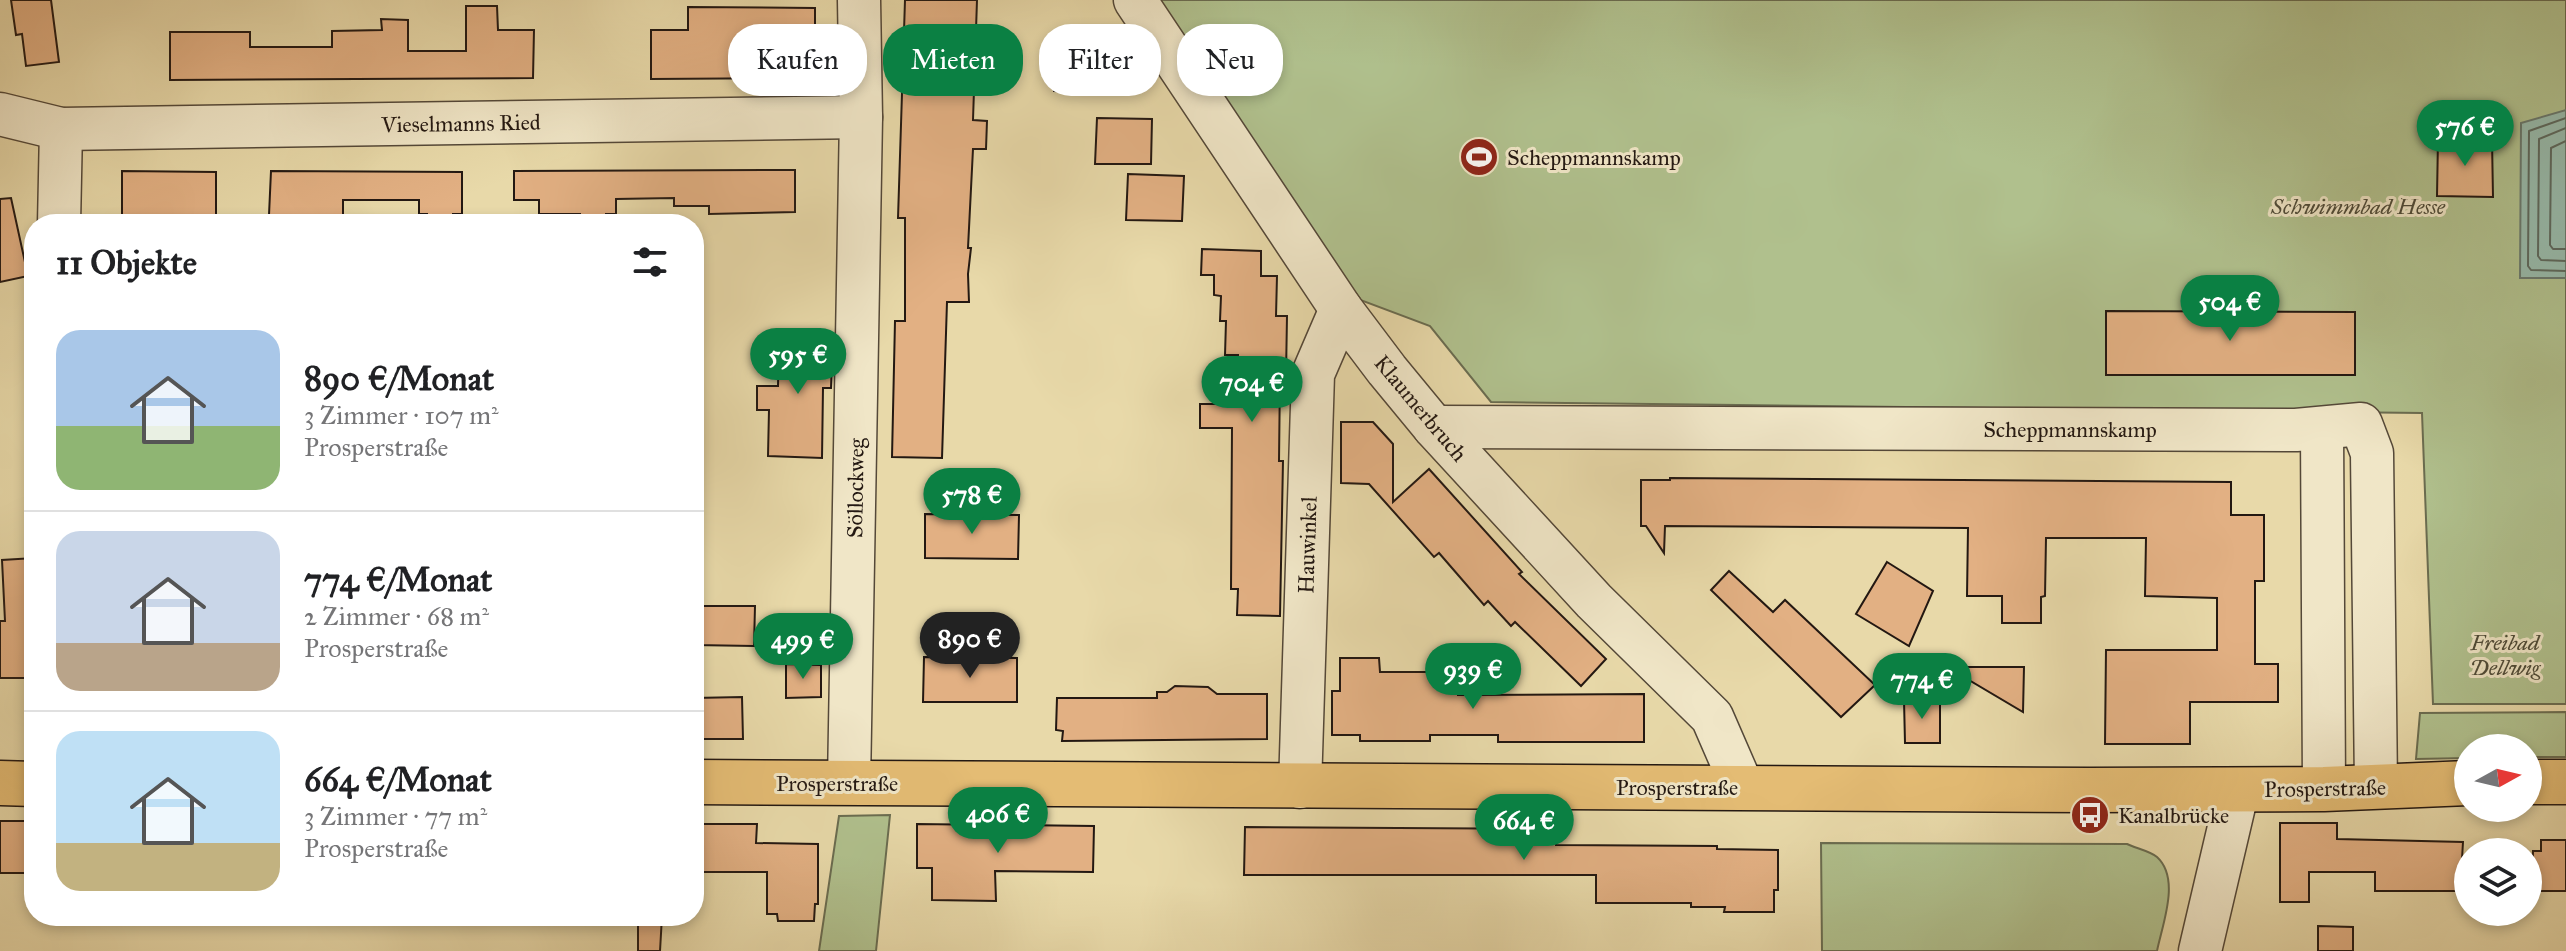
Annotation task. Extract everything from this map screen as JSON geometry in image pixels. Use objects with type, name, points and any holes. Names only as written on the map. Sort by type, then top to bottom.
[{"type":"main road","name":"Prosperstraße","points":[[704,782],[2238,789],[2454,784]]},
{"type":"main road","points":[[2542,782],[2566,782]]},
{"type":"main road","points":[[0,783],[24,784]]},
{"type":"street","name":"Söllockweg","points":[[849,783],[861,117],[859,0]]},
{"type":"street","name":"Klaumerbruch","points":[[1135,0],[1341,309],[1434,427],[1594,601],[1712,717],[1742,786]]},
{"type":"street","name":"Vieselmanns Ried","points":[[0,114],[61,129],[861,117]]},
{"type":"street","points":[[59,214],[61,129]]},
{"type":"street","name":"Hauwinkel","points":[[1300,787],[1313,374],[1341,309]]},
{"type":"street","name":"Scheppmannskamp","points":[[1434,427],[2322,429],[2361,424],[2372,453],[2376,787]]},
{"type":"street","points":[[2322,429],[2324,789]]},
{"type":"street","points":[[2200,951],[2238,789]]},
{"type":"green space","points":[[1144,0],[2566,0],[2566,704],[2433,704],[2422,413],[1491,402],[1430,326],[1355,298],[1212,96],[1283,96],[1283,24],[1177,24],[1177,47]]},
{"type":"green space","points":[[2566,712],[2566,757],[2542,757],[2542,734],[2454,734],[2454,758],[2416,759],[2420,713]]},
{"type":"green space","points":[[890,815],[876,951],[819,951],[839,816]]},
{"type":"green space","points":[[1821,843],[2127,844],[2157,857],[2168,877],[2168,902],[2157,951],[1822,951]]},
{"type":"water","points":[[2566,110],[2566,278],[2520,278],[2521,123]]},
{"type":"building","points":[[11,0],[51,0],[59,62],[26,66],[22,34],[16,35]]},
{"type":"building","points":[[905,0],[977,0],[976,24],[904,24]]},
{"type":"building","points":[[466,6],[497,6],[498,30],[534,30],[533,78],[170,80],[170,32],[250,32],[250,47],[332,47],[332,31],[382,30],[381,19],[408,20],[408,51],[466,51]]},
{"type":"building","points":[[688,7],[815,8],[815,24],[728,24],[728,79],[651,79],[651,30],[688,30]]},
{"type":"building","points":[[902,96],[974,96],[973,120],[987,121],[986,149],[973,149],[968,248],[971,248],[969,302],[947,302],[942,458],[892,457],[895,321],[905,321],[905,218],[898,218]]},
{"type":"building","points":[[1097,118],[1152,119],[1151,164],[1095,164]]},
{"type":"building","points":[[2438,139],[2492,140],[2493,197],[2437,196]]},
{"type":"building","points":[[795,170],[795,212],[709,214],[709,206],[674,206],[674,198],[616,199],[616,214],[539,214],[539,200],[514,200],[514,171]]},
{"type":"building","points":[[122,171],[216,172],[216,214],[122,214]]},
{"type":"building","points":[[271,171],[462,172],[462,214],[419,214],[419,200],[343,200],[343,214],[269,214]]},
{"type":"building","points":[[1128,174],[1184,176],[1182,221],[1126,220]]},
{"type":"building","points":[[11,198],[24,258],[24,277],[0,282],[0,199]]},
{"type":"building","points":[[1202,249],[1261,251],[1261,276],[1277,276],[1276,316],[1287,316],[1286,375],[1280,375],[1279,461],[1283,461],[1280,616],[1237,615],[1238,589],[1231,589],[1232,428],[1200,428],[1200,404],[1236,404],[1238,355],[1225,355],[1226,321],[1220,321],[1221,296],[1214,295],[1214,275],[1201,275]]},
{"type":"building","points":[[2106,311],[2355,312],[2355,375],[2106,375]]},
{"type":"building","points":[[779,334],[833,334],[831,388],[823,388],[822,458],[768,456],[769,410],[757,410],[757,386],[778,386]]},
{"type":"building","points":[[1341,422],[1373,422],[1393,444],[1393,502],[1429,469],[1522,572],[1519,574],[1606,659],[1581,686],[1515,622],[1511,626],[1488,601],[1484,605],[1439,553],[1434,557],[1369,484],[1341,483]]},
{"type":"building","points":[[1641,480],[2231,482],[2231,515],[2264,515],[2264,581],[2255,581],[2255,664],[2278,664],[2278,702],[2190,702],[2190,744],[2105,744],[2106,650],[2217,650],[2217,598],[2145,596],[2146,538],[2046,538],[2045,596],[2041,597],[2041,623],[2002,623],[2002,596],[1967,596],[1968,528],[1665,526],[1664,553],[1646,526],[1641,526]]},
{"type":"building","points":[[925,514],[1019,515],[1018,559],[925,558]]},
{"type":"building","points":[[24,559],[24,678],[0,678],[0,621],[5,621],[2,560]]},
{"type":"building","points":[[1887,562],[1933,591],[1909,646],[1856,614]]},
{"type":"building","points":[[1729,571],[1773,612],[1785,600],[1875,685],[1841,717],[1711,590]]},
{"type":"building","points":[[704,606],[755,606],[754,646],[704,645]]},
{"type":"building","points":[[924,657],[1017,658],[1017,702],[923,702]]},
{"type":"building","points":[[1340,658],[1379,658],[1380,672],[1450,672],[1450,691],[1458,691],[1458,695],[1644,694],[1644,742],[1498,742],[1498,735],[1430,735],[1430,741],[1360,741],[1360,735],[1332,735],[1332,691],[1340,691]]},
{"type":"building","points":[[786,664],[821,665],[821,697],[786,698]]},
{"type":"building","points":[[1947,667],[2024,667],[2023,712]]},
{"type":"building","points":[[1175,686],[1208,687],[1217,694],[1267,694],[1267,739],[1062,741],[1063,731],[1056,730],[1057,698],[1157,698],[1157,692],[1167,692]]},
{"type":"building","points":[[742,697],[743,739],[704,739],[704,698]]},
{"type":"building","points":[[1904,700],[1940,700],[1940,743],[1905,743]]},
{"type":"building","points":[[0,821],[24,821],[24,873],[0,873]]},
{"type":"building","points":[[2280,823],[2337,823],[2337,839],[2454,842],[2454,891],[2375,891],[2375,872],[2309,872],[2309,902],[2280,902]]},
{"type":"building","points":[[704,824],[757,824],[756,843],[818,844],[818,904],[815,904],[814,921],[778,921],[777,914],[767,914],[767,872],[704,872]]},
{"type":"building","points":[[917,824],[1094,826],[1093,872],[995,871],[996,901],[932,900],[932,868],[917,868]]},
{"type":"building","points":[[1245,827],[1556,829],[1556,845],[1717,846],[1717,849],[1778,850],[1778,890],[1774,890],[1774,912],[1724,912],[1725,907],[1691,907],[1691,903],[1596,903],[1596,875],[1244,875]]},
{"type":"building","points":[[2542,840],[2566,840],[2566,891],[2542,891]]},
{"type":"building","points":[[638,926],[661,926],[660,951],[638,951]]},
{"type":"building","points":[[2318,926],[2353,927],[2353,951],[2318,951]]},
{"type":"place","name":"Scheppmannskamp","points":[[1479,157]]},
{"type":"place","name":"Kanalbrücke","points":[[2090,815]]},
{"type":"park label","name":"Schwimmbad Hesse","points":[[2358,206]]},
{"type":"park label","name":"Freibad Dellwig","points":[[2505,654]]}]
